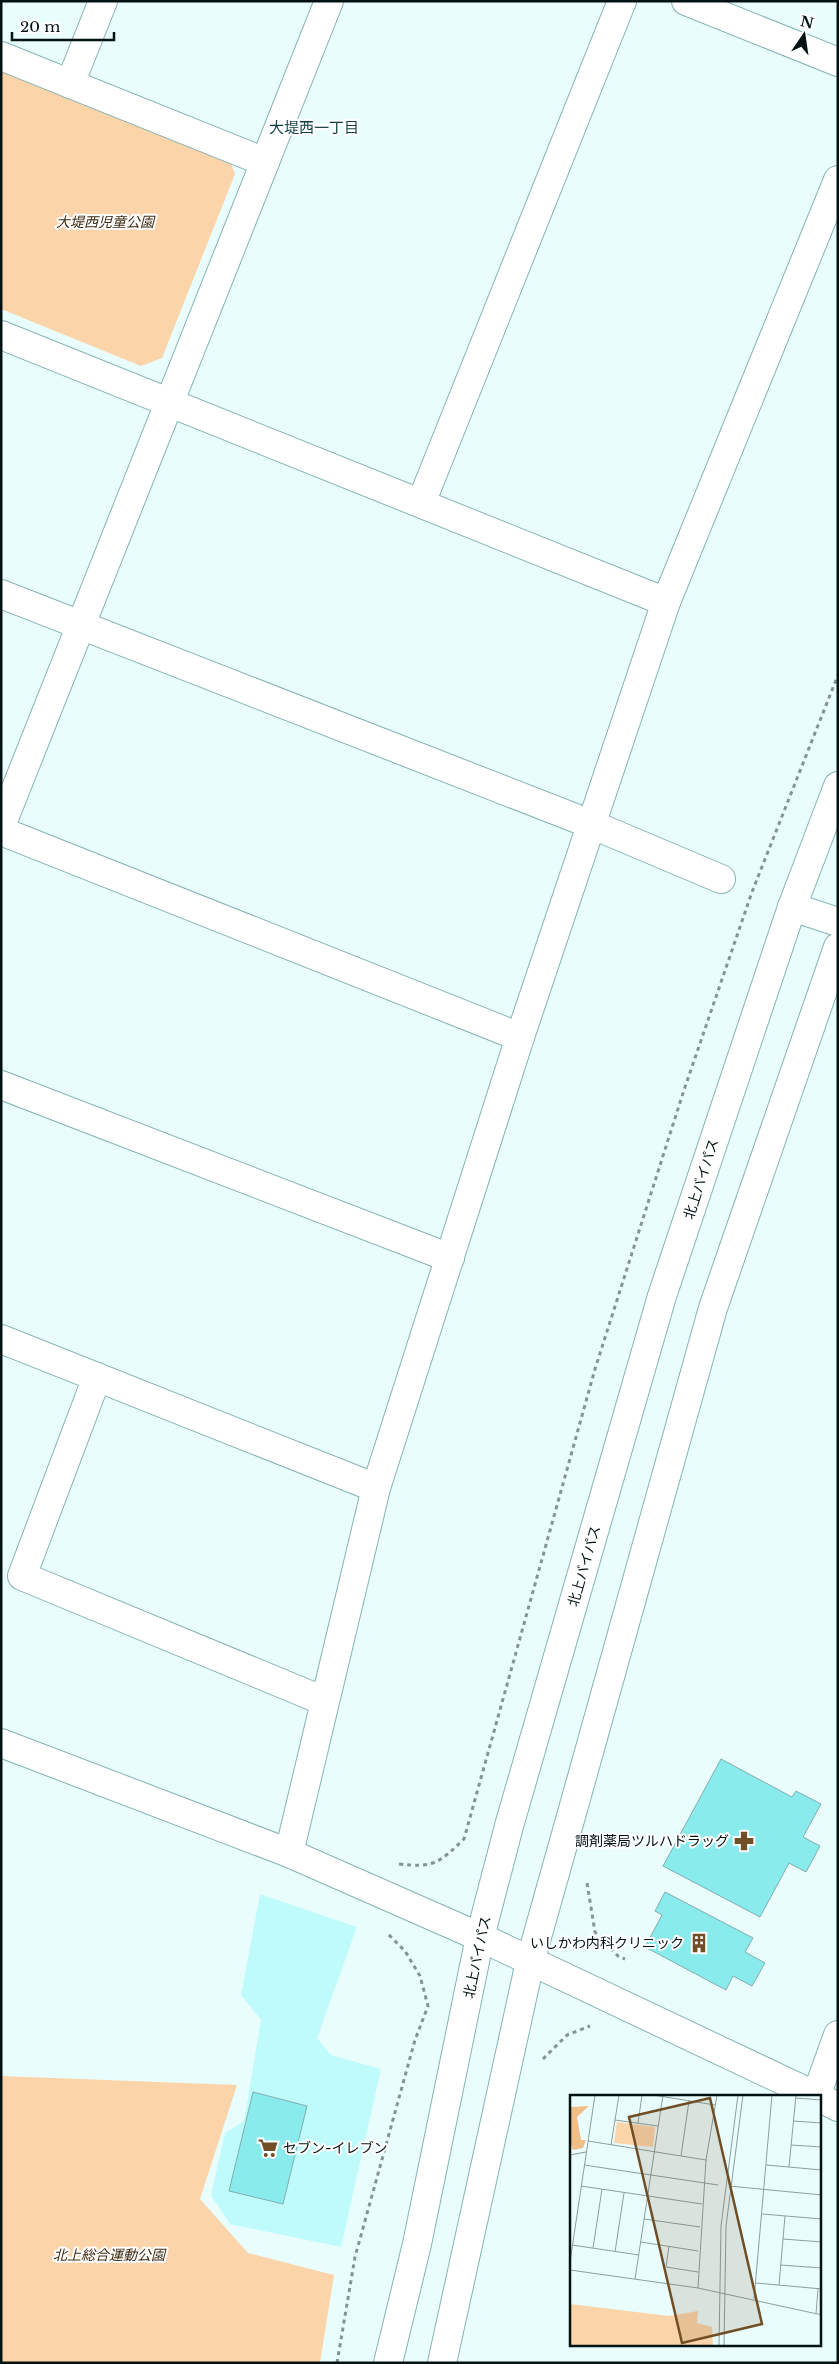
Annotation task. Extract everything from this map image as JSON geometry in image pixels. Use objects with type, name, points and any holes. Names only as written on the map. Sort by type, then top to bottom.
[{"type":"main road","points":[[70,84],[103,1]]},
{"type":"main road","points":[[1,826],[329,1]]},
{"type":"main road","points":[[420,503],[622,1]]},
{"type":"main road","points":[[686,1],[838,62]]},
{"type":"main road","points":[[1,56],[265,162]]},
{"type":"main road","points":[[288,1853],[376,1488],[520,1036],[593,825],[666,602],[838,180]]},
{"type":"main road","points":[[1,335],[666,602]]},
{"type":"main road","points":[[1,594],[593,825],[720,879]]},
{"type":"main road","name":"北上バイパス","points":[[388,2363],[417,2244],[480,1937],[509,1826],[662,1296],[792,907],[838,786]]},
{"type":"main road","points":[[1,831],[520,1036]]},
{"type":"main road","points":[[792,907],[838,922]]},
{"type":"main road","points":[[442,2363],[530,1962],[713,1308],[838,947]]},
{"type":"main road","points":[[1,1085],[450,1258]]},
{"type":"main road","points":[[1,1340],[376,1488]]},
{"type":"main road","points":[[97,1378],[22,1576],[324,1700]]},
{"type":"main road","points":[[1,1743],[288,1853],[480,1937],[814,2095]]},
{"type":"main road","points":[[816,2095],[838,2035]]},
{"type":"main road","points":[[822,2099],[838,2107]]},
{"type":"path","points":[[399,1864],[418,1867],[443,1860],[464,1839],[595,1369],[684,1090],[752,892],[838,675]]},
{"type":"path","points":[[337,2363],[355,2256],[415,2040],[428,2006],[420,1976],[405,1951],[385,1930]]},
{"type":"shaded area","points":[[260,1894],[357,1927],[317,2038],[331,2055],[381,2069],[341,2247],[230,2224],[211,2195],[225,2133],[244,2121],[261,2020],[241,1995]]},
{"type":"green space","name":"大堤西児童公園","points":[[1,67],[230,160],[235,174],[162,358],[141,366],[1,309]]},
{"type":"green space","name":"北上総合運動公園","points":[[1,2076],[237,2085],[200,2199],[248,2253],[334,2275],[320,2363],[1,2363]]},
{"type":"building","name":"調剤薬局ツルハドラッグ","points":[[721,1759],[792,1797],[796,1791],[821,1804],[803,1837],[820,1846],[806,1872],[789,1863],[760,1917],[663,1866]]},
{"type":"building","name":"いしかわ内科クリニック","points":[[665,1892],[753,1938],[745,1952],[765,1963],[752,1986],[733,1976],[726,1990],[645,1947],[662,1915],[655,1911]]},
{"type":"building","name":"セブン-イレブン","points":[[253,2092],[307,2106],[283,2204],[229,2191]]},
{"type":"place","name":"調剤薬局ツルハドラッグ","points":[[744,1841]]},
{"type":"place","name":"いしかわ内科クリニック","points":[[699,1943]]},
{"type":"place","name":"セブン-イレブン","points":[[268,2148]]},
{"type":"district","name":"大堤西一丁目","points":[[314,128]]}]
